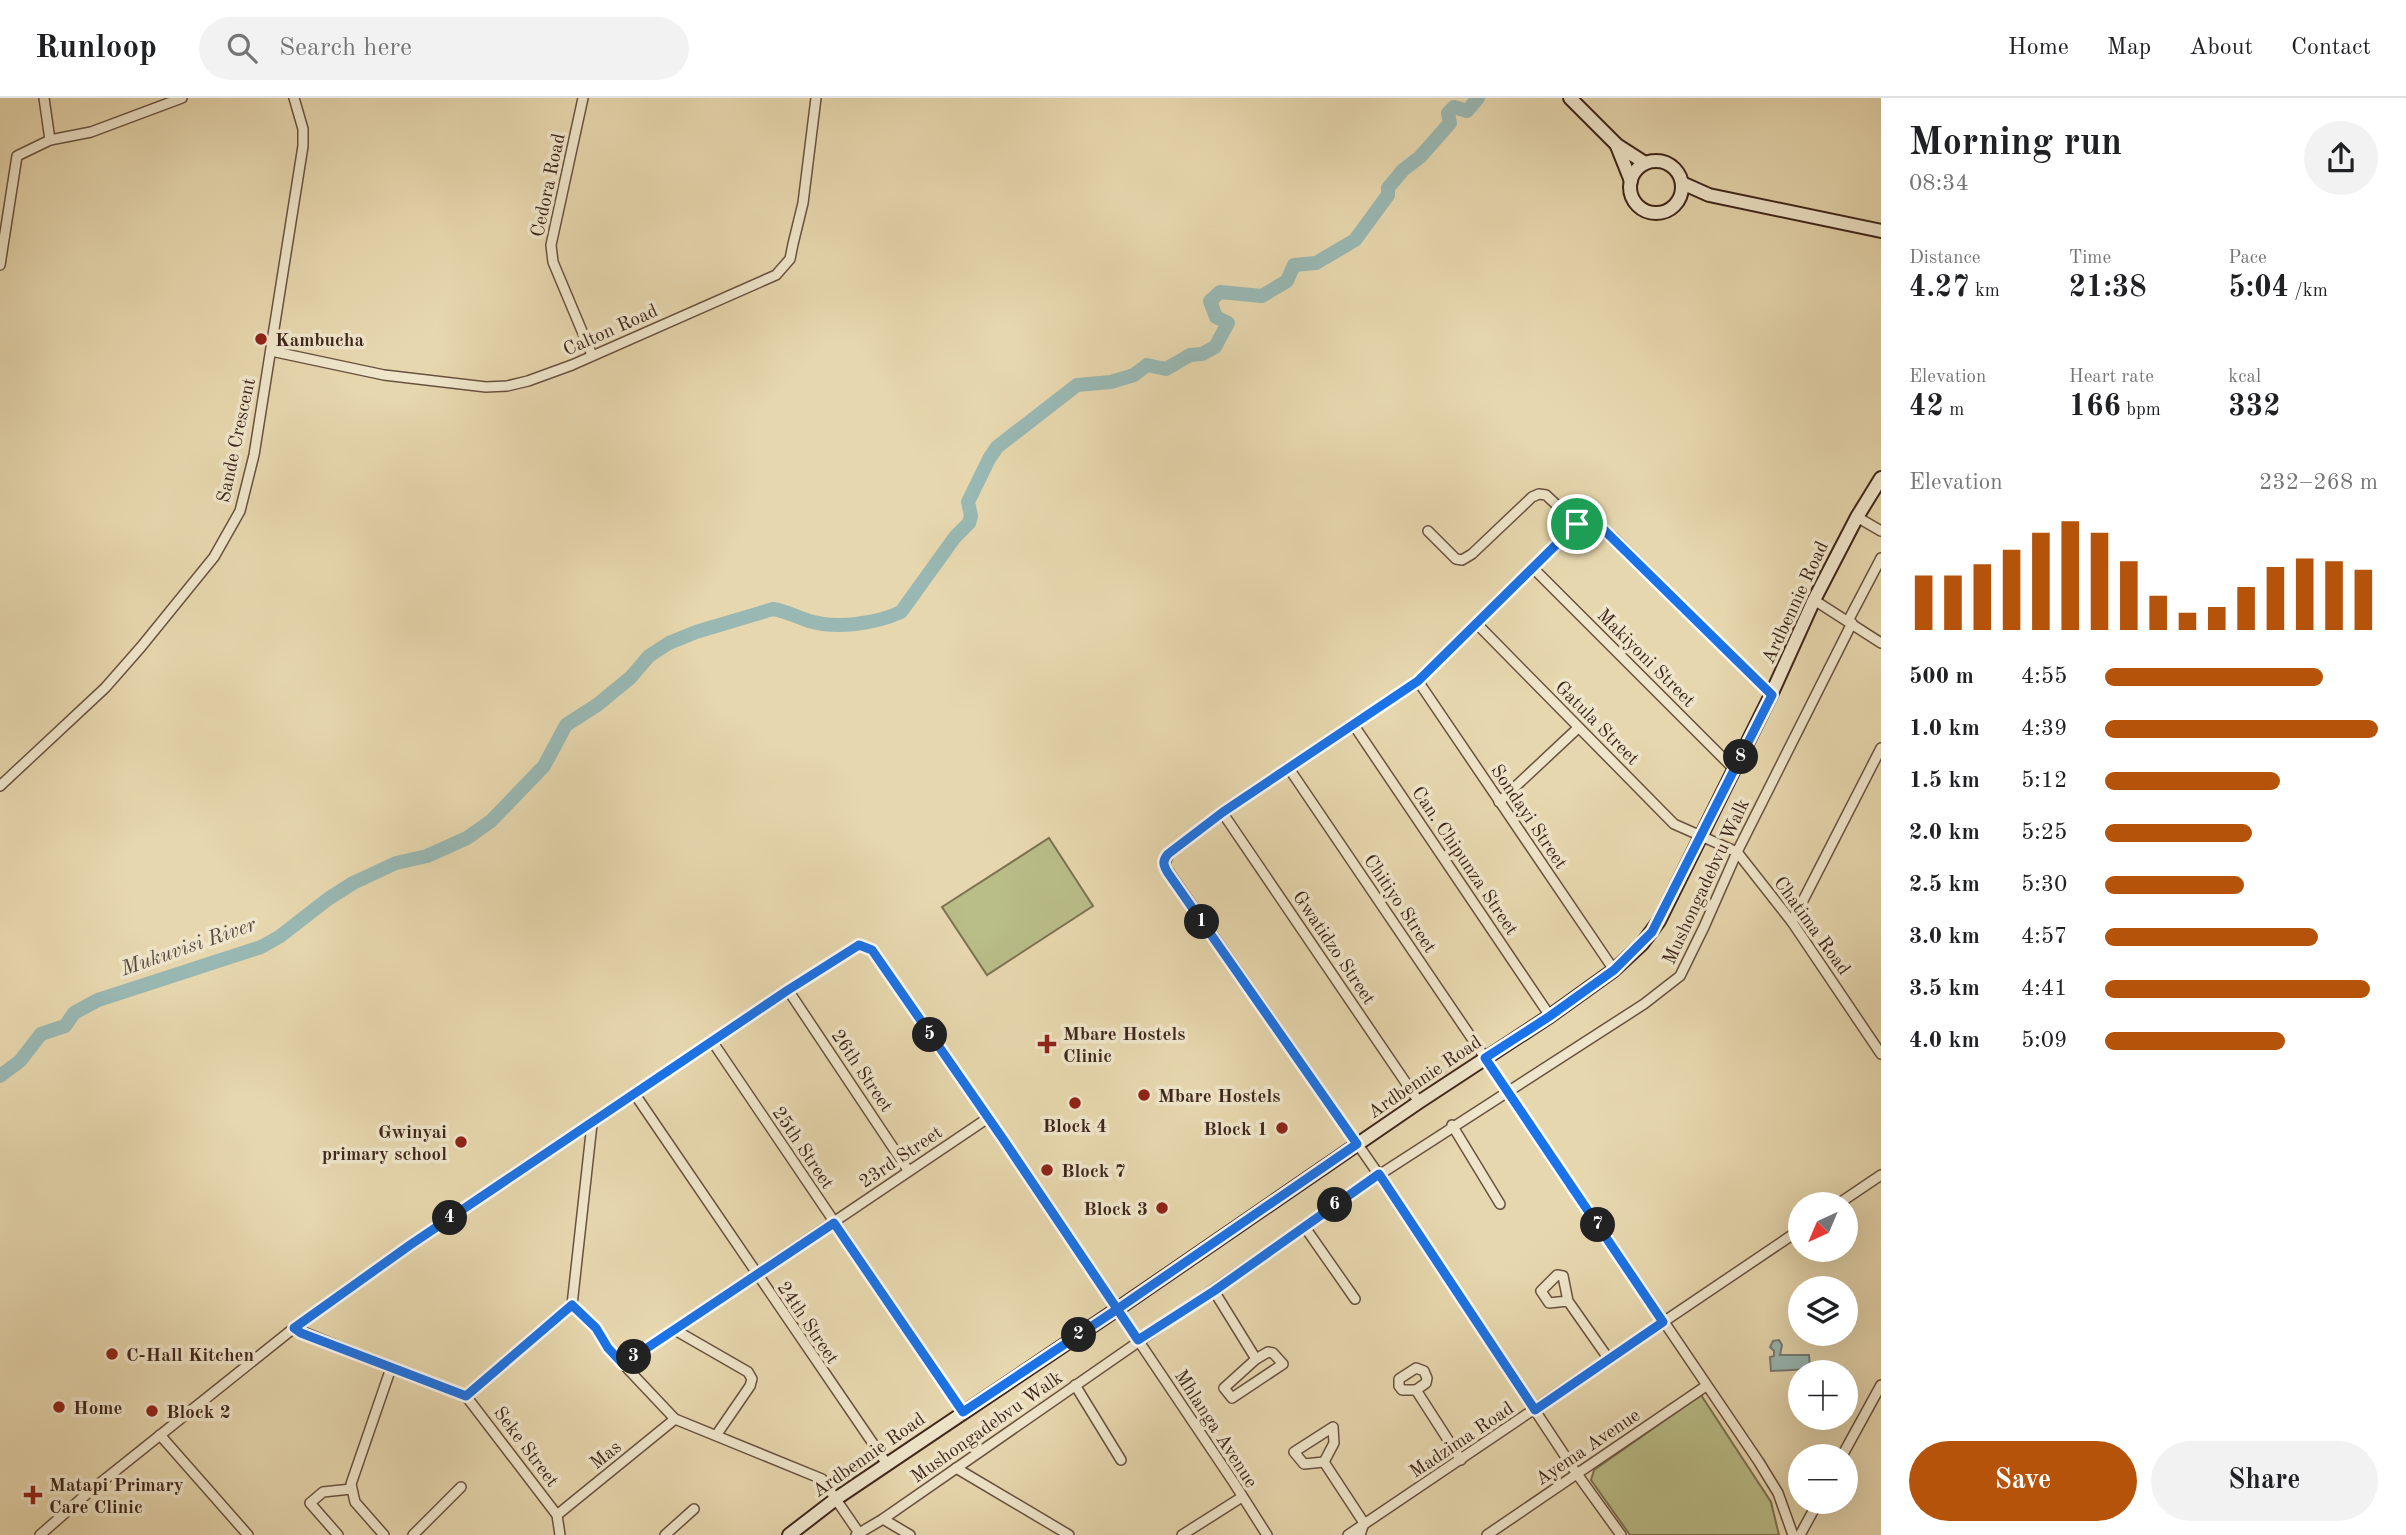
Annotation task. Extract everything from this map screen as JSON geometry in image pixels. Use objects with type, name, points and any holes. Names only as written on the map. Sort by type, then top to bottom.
[{"type":"main road","points":[[1570,98],[1617,145],[1645,163]]},
{"type":"main road","points":[[1617,145],[1634,200],[1649,213],[1668,212],[1677,203],[1682,190],[1676,170],[1661,161],[1645,163],[1630,181]]},
{"type":"main road","points":[[1682,183],[1709,195],[1881,231]]},
{"type":"main road","points":[[1677,203],[1709,195]]},
{"type":"main road","name":"Ardbennie Road","points":[[790,1534],[837,1498],[963,1412],[1550,1016],[1614,970],[1642,944],[1659,921],[1772,695],[1814,600],[1857,517],[1881,478]]},
{"type":"street","points":[[44,98],[50,140]]},
{"type":"street","points":[[0,265],[17,156],[50,140],[91,132],[182,98]]},
{"type":"street","name":"Sande Crescent","points":[[0,786],[104,688],[178,604],[214,557],[240,510],[254,454],[303,146],[303,129],[294,98]]},
{"type":"street","name":"Cedora Road","points":[[583,98],[551,246],[553,262],[592,355]]},
{"type":"street","name":"Calton Road","points":[[271,351],[384,375],[486,387],[507,386],[572,365],[776,275],[790,259],[803,203],[816,98]]},
{"type":"street","points":[[1428,531],[1456,559],[1462,560],[1472,554],[1532,497],[1539,494],[1546,495],[1577,524]]},
{"type":"street","points":[[1857,517],[1881,531]]},
{"type":"street","points":[[1621,1535],[1577,1474],[1379,1174],[1164,865],[1168,854],[1223,812],[1418,681],[1577,524],[1592,523],[1601,527],[1772,695]]},
{"type":"street","name":"Mushongadebvu Walk","points":[[857,1534],[883,1519],[1138,1340],[1214,1291],[1379,1174],[1644,1004],[1678,979],[1881,558]]},
{"type":"street","name":"Makiyoni Street","points":[[1534,569],[1735,770]]},
{"type":"street","points":[[1814,600],[1881,643]]},
{"type":"street","name":"Gatula Street","points":[[1477,624],[1674,824],[1700,836]]},
{"type":"street","name":"Sondayi Street","points":[[1418,681],[1614,970]]},
{"type":"street","name":"Can. Chipunza Street","points":[[1353,724],[1550,1016]]},
{"type":"street","points":[[1499,802],[1578,728]]},
{"type":"street","points":[[1792,922],[1881,748]]},
{"type":"street","name":"Chitiyo Street","points":[[1288,767],[1774,1486],[1793,1535]]},
{"type":"street","name":"Gwatidzo Street","points":[[1223,812],[1419,1102]]},
{"type":"street","name":"Chatima Road","points":[[1700,836],[1737,852],[1792,922],[1881,1054]]},
{"type":"street","name":"Mhlanga Avenue","points":[[788,990],[855,946],[872,950],[1138,1340],[1267,1535]]},
{"type":"street","points":[[40,1535],[89,1492],[294,1328],[410,1245],[788,990]]},
{"type":"street","name":"26th Street","points":[[788,990],[908,1170]]},
{"type":"street","name":"25th Street","points":[[712,1041],[963,1412]]},
{"type":"street","name":"24th Street","points":[[634,1093],[887,1464]]},
{"type":"street","name":"23rd Street","points":[[623,1364],[988,1118]]},
{"type":"street","points":[[294,1328],[466,1396],[572,1305],[592,1124]]},
{"type":"street","points":[[1452,1125],[1500,1204]]},
{"type":"street","points":[[1856,1192],[1881,1175]]},
{"type":"street","points":[[1304,1226],[1355,1299]]},
{"type":"street","name":"Madzima Road","points":[[1348,1535],[1788,1238]]},
{"type":"street","points":[[1214,1291],[1256,1359]]},
{"type":"street","points":[[1569,1301],[1608,1358]]},
{"type":"street","points":[[572,1305],[596,1328],[608,1348],[675,1419],[718,1434],[822,1479],[837,1498],[857,1534]]},
{"type":"street","points":[[675,1330],[748,1372],[752,1379],[718,1434]]},
{"type":"street","points":[[1270,1352],[1283,1364],[1232,1398],[1224,1388],[1256,1359],[1270,1352]]},
{"type":"street","points":[[384,1535],[355,1502],[351,1480],[391,1368]]},
{"type":"street","points":[[1075,1385],[1121,1460]]},
{"type":"street","points":[[1849,1444],[1881,1385]]},
{"type":"street","name":"Ayema Avenue","points":[[1487,1535],[1706,1386]]},
{"type":"street","points":[[1416,1390],[1461,1460]]},
{"type":"street","name":"Seke Street","points":[[466,1396],[557,1515],[560,1535]]},
{"type":"street","name":"Mas","points":[[557,1515],[675,1419]]},
{"type":"street","points":[[1333,1427],[1334,1443],[1324,1462],[1305,1465],[1294,1452],[1333,1427]]},
{"type":"street","points":[[160,1436],[248,1535]]},
{"type":"street","points":[[1324,1462],[1364,1523],[1360,1535]]},
{"type":"street","points":[[956,1468],[1069,1535]]},
{"type":"street","points":[[413,1535],[461,1487]]},
{"type":"street","points":[[338,1535],[310,1503],[323,1492],[351,1489]]},
{"type":"street","points":[[1182,1535],[1242,1497]]},
{"type":"street","points":[[665,1535],[694,1508]]},
{"type":"street","points":[[1800,1535],[1811,1514]]},
{"type":"street","points":[[883,1519],[910,1535]]},
{"type":"green space","points":[[1049,838],[1093,906],[987,975],[942,907]]},
{"type":"green space","points":[[1701,1395],[1771,1502],[1779,1535],[1630,1535],[1591,1480],[1594,1470]]},
{"type":"water","points":[[1779,1340],[1782,1345],[1780,1355],[1809,1355],[1809,1360],[1788,1360],[1788,1370],[1771,1371],[1770,1357],[1774,1356],[1774,1351],[1770,1347],[1773,1341]]},
{"type":"waterway","name":"Mukuvisi River","points":[[0,1076],[20,1061],[41,1034],[65,1026],[74,1013],[98,1000],[261,947],[353,883],[396,863],[427,856],[467,838],[491,821],[544,766],[566,725],[597,705],[630,678],[649,656],[669,643],[773,609],[831,625],[868,622],[901,612],[955,537],[969,523],[971,516],[968,502],[997,447],[1077,385],[1111,382],[1134,375],[1147,365],[1166,369],[1190,355],[1202,354],[1215,347],[1228,323],[1216,317],[1210,301],[1220,292],[1262,296],[1287,281],[1294,265],[1316,263],[1355,240],[1388,195],[1388,188],[1450,123],[1448,113],[1454,107],[1467,111],[1478,98]]},
{"type":"place","name":"Kambucha","points":[[261,339]]},
{"type":"place","name":"Mbare Hostels Clinic","points":[[1047,1044]]},
{"type":"place","name":"Mbare Hostels","points":[[1144,1095]]},
{"type":"place","name":"Block 4","points":[[1075,1103]]},
{"type":"place","name":"Block 1","points":[[1282,1128]]},
{"type":"place","name":"Gwinyai primary school","points":[[461,1142]]},
{"type":"place","name":"Block 7","points":[[1047,1170]]},
{"type":"place","name":"Block 3","points":[[1162,1208]]},
{"type":"place","name":"C-Hall Kitchen","points":[[112,1354]]},
{"type":"place","name":"Home","points":[[59,1407]]},
{"type":"place","name":"Block 2","points":[[152,1411]]},
{"type":"place","name":"Matapi Primary Care Clinic","points":[[33,1495]]},
{"type":"route","points":[[1577,524],[1418,681],[1223,812],[1168,854],[1164,861],[1168,873],[1357,1144],[1116,1310],[963,1412],[834,1223],[623,1364],[608,1348],[596,1328],[572,1305],[466,1396],[294,1328],[410,1245],[634,1093],[859,945],[872,950],[1003,1139],[1116,1310],[1138,1340],[1214,1291],[1379,1174],[1535,1410],[1663,1322],[1485,1058],[1614,970],[1652,932],[1772,695],[1613,537],[1592,523],[1577,524]]}]
